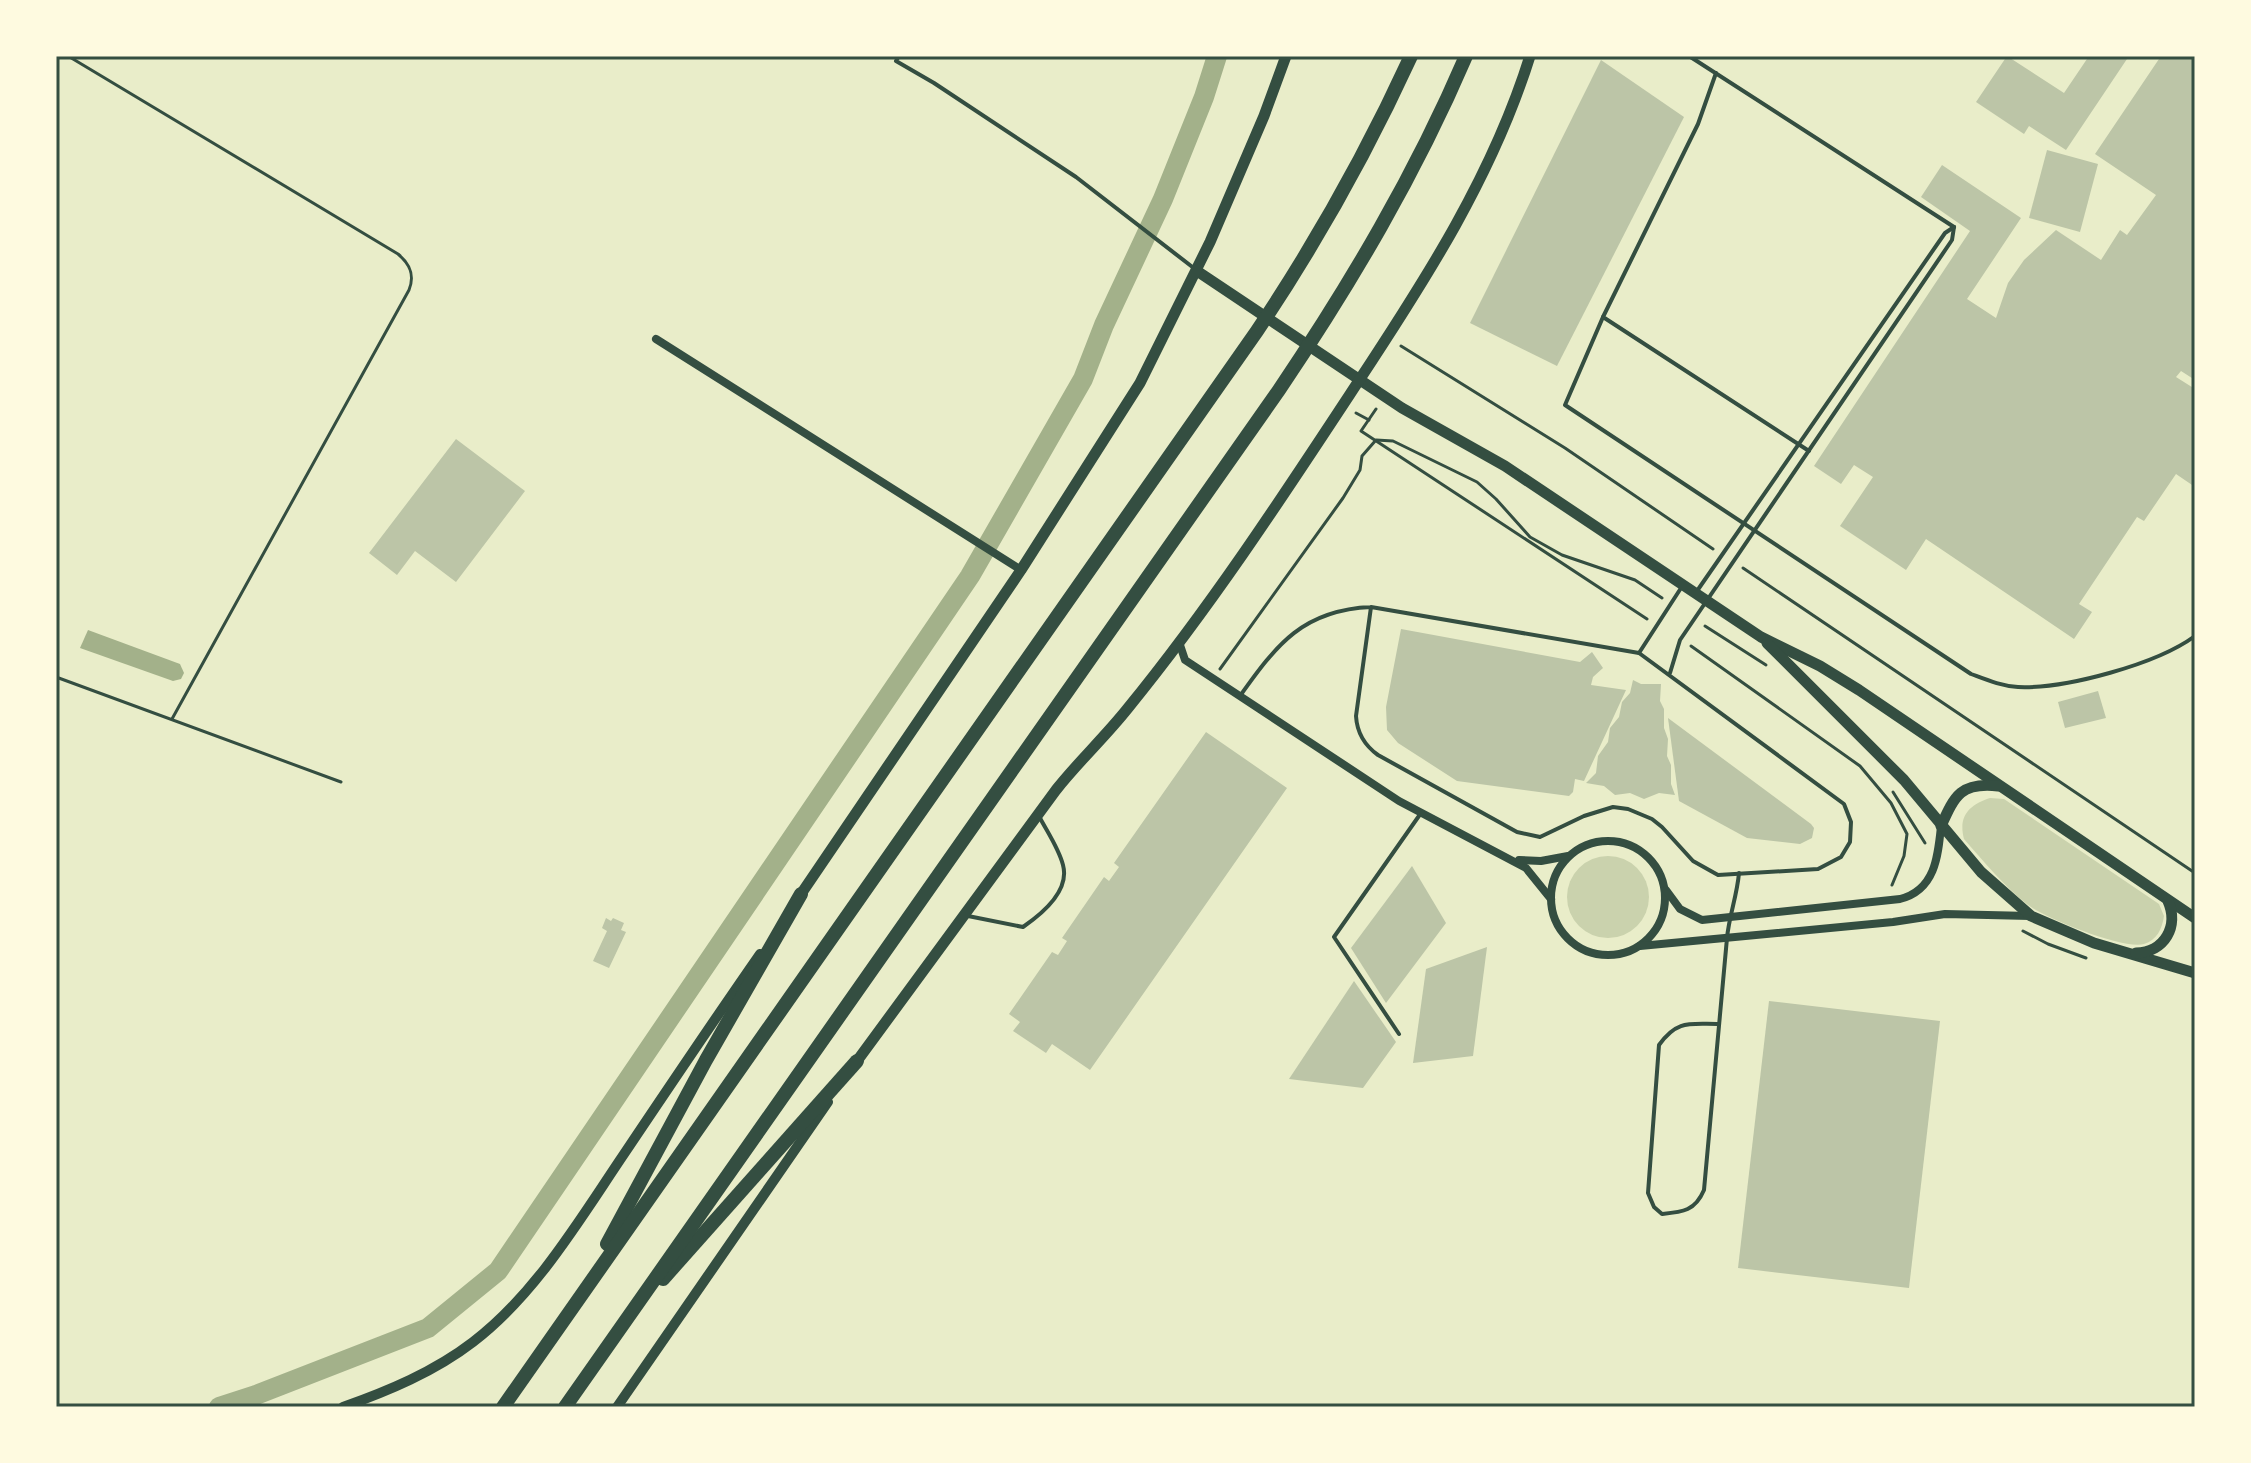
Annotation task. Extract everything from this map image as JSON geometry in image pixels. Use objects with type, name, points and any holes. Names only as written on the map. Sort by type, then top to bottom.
[{"type":"highway","points":[[503,1407],[1235,362],[1300,265],[1368,145],[1411,56]]},
{"type":"highway","points":[[565,1407],[1343,295],[1401,193],[1466,56]]},
{"type":"highway","points":[[592,1278],[623,1212],[801,894]]},
{"type":"highway","points":[[627,1317],[857,1061]]},
{"type":"main road","points":[[801,894],[1021,570],[1140,383],[1197,271],[1264,116],[1286,56]]},
{"type":"main road","points":[[857,1061],[1038,813],[1163,663],[1230,572],[1360,379],[1461,217],[1503,131],[1530,56]]},
{"type":"main road","points":[[1197,271],[1420,419],[1505,466],[1761,637],[1801,655],[1846,682],[2195,918]]},
{"type":"main road","points":[[1761,637],[1904,780],[1981,872],[2031,916],[2083,939],[2195,973]]},
{"type":"main road","points":[[1941,826],[1952,803],[1965,789],[1981,784],[2002,786]]},
{"type":"main road","points":[[2132,953],[2154,949],[2167,937],[2172,927],[2172,916],[2167,899]]},
{"type":"street","points":[[656,339],[1021,570]]},
{"type":"street","points":[[1179,641],[1185,660],[1421,813],[1514,860],[1536,877],[1551,899]]},
{"type":"street","points":[[1163,663],[1185,660]]},
{"type":"street","points":[[1514,860],[1541,861],[1569,856],[1588,844],[1622,842],[1651,859],[1658,868],[1665,890],[1680,909],[1702,920],[1729,919],[1909,897],[1931,878],[1939,852],[1941,826]]},
{"type":"street","points":[[1569,856],[1555,876],[1552,912],[1564,934],[1584,950],[1595,954],[1618,955],[1650,938],[1663,916],[1665,890]]},
{"type":"street","points":[[343,1407],[440,1364],[472,1343],[512,1307],[593,1200],[801,894]]},
{"type":"street","points":[[1640,946],[1893,922],[1945,914],[2031,916]]},
{"type":"street","points":[[617,1407],[857,1061]]},
{"type":"lane","points":[[899,56],[896,61],[1076,177],[1197,271]]},
{"type":"lane","points":[[1689,56],[1954,227]]},
{"type":"lane","points":[[1716,73],[1698,124],[1603,317],[1565,405],[1971,674],[1997,684],[2048,686],[2080,681],[2153,657],[2195,636]]},
{"type":"lane","points":[[1696,593],[1945,233],[1954,227]]},
{"type":"lane","points":[[1670,673],[1680,640],[1952,240],[1954,227]]},
{"type":"lane","points":[[1603,317],[1809,451]]},
{"type":"lane","points":[[1639,653],[1683,584]]},
{"type":"lane","points":[[1240,696],[1281,641],[1298,628],[1343,609],[1371,607],[1639,653],[1844,804],[1851,822],[1850,842],[1834,862],[1818,869],[1718,875],[1693,861],[1662,827],[1628,809],[1613,807],[1584,816],[1540,837],[1528,836],[1378,755],[1363,741],[1356,716],[1371,607]]},
{"type":"lane","points":[[962,915],[1023,927],[1040,915],[1053,900],[1064,882],[1064,865],[1038,813]]},
{"type":"lane","points":[[1399,1034],[1334,937],[1421,813]]},
{"type":"lane","points":[[1717,1024],[1682,1024],[1669,1030],[1659,1045],[1648,1193],[1654,1207],[1662,1214],[1688,1211],[1699,1202],[1704,1190],[1717,1024],[1729,919],[1736,904],[1739,873]]},
{"type":"path","points":[[68,56],[398,254],[412,272],[409,290],[172,719]]},
{"type":"path","points":[[1387,337],[1565,448],[1722,555]]},
{"type":"path","points":[[1733,562],[2195,873]]},
{"type":"path","points":[[56,677],[341,782]]},
{"type":"shaded area","points":[[88,630],[180,664],[184,673],[181,679],[173,681],[80,648]]},
{"type":"shaded area","points":[[1990,798],[2004,799],[2159,904],[2164,916],[2156,937],[2144,944],[2134,945],[2103,938],[2050,917],[2019,898],[1964,839],[1963,824],[1967,812]]},
{"type":"shaded area","points":[[1608,856],[1624,859],[1637,868],[1646,881],[1649,897],[1646,913],[1637,926],[1624,935],[1608,938],[1592,935],[1579,926],[1570,913],[1567,897],[1570,881],[1579,868],[1592,859]]},
{"type":"building","points":[[2007,56],[2064,93],[2089,56],[2129,56],[2066,150],[2029,126],[2024,134],[1976,102]]},
{"type":"building","points":[[2161,56],[2195,56],[2195,380],[2181,371],[2176,377],[2195,389],[2195,487],[2176,474],[2144,521],[2137,517],[2079,604],[2092,612],[2074,639],[1926,539],[1906,570],[1840,526],[1873,477],[1854,465],[1841,484],[1814,466],[1970,231],[1921,197],[1942,165],[2021,218],[1967,299],[1996,318],[2008,283],[2024,260],[2056,230],[2101,260],[2120,230],[2127,235],[2156,195],[2095,154]]},
{"type":"building","points":[[1601,60],[1684,117],[1557,366],[1470,323]]},
{"type":"building","points":[[2047,150],[2098,164],[2080,232],[2029,218]]},
{"type":"building","points":[[456,439],[525,491],[456,582],[415,551],[397,575],[369,553]]},
{"type":"building","points":[[1401,629],[1580,662],[1592,652],[1603,668],[1593,677],[1591,685],[1626,690],[1584,781],[1575,779],[1573,792],[1569,796],[1457,781],[1398,743],[1387,730],[1386,707]]},
{"type":"building","points":[[1633,680],[1641,684],[1661,684],[1660,701],[1664,709],[1667,756],[1675,795],[1659,793],[1644,799],[1630,793],[1615,795],[1604,786],[1586,783],[1596,773],[1598,756],[1608,742],[1610,728],[1619,717],[1622,702],[1630,693]]},
{"type":"building","points":[[2098,691],[2106,718],[2065,728],[2058,702]]},
{"type":"building","points":[[1668,718],[1811,824],[1814,828],[1812,838],[1800,844],[1747,838],[1679,801]]},
{"type":"building","points":[[1206,732],[1287,788],[1090,1070],[1052,1044],[1046,1053],[1013,1031],[1020,1022],[1009,1014],[1052,952],[1058,955],[1067,941],[1062,938],[1104,877],[1109,881],[1119,867],[1114,863]]},
{"type":"building","points":[[1412,866],[1446,923],[1386,1003],[1351,948]]},
{"type":"building","points":[[606,918],[624,923],[621,930],[626,932],[609,968],[593,961],[607,931],[602,928]]},
{"type":"building","points":[[1487,947],[1473,1056],[1413,1063],[1426,969]]},
{"type":"building","points":[[1354,981],[1396,1042],[1363,1088],[1289,1079]]},
{"type":"building","points":[[1769,1001],[1940,1021],[1909,1288],[1738,1268]]},
{"type":"waterway","points":[[219,1407],[428,1328],[498,1271],[970,576],[1083,379],[1104,325],[1163,199],[1217,56]]}]
